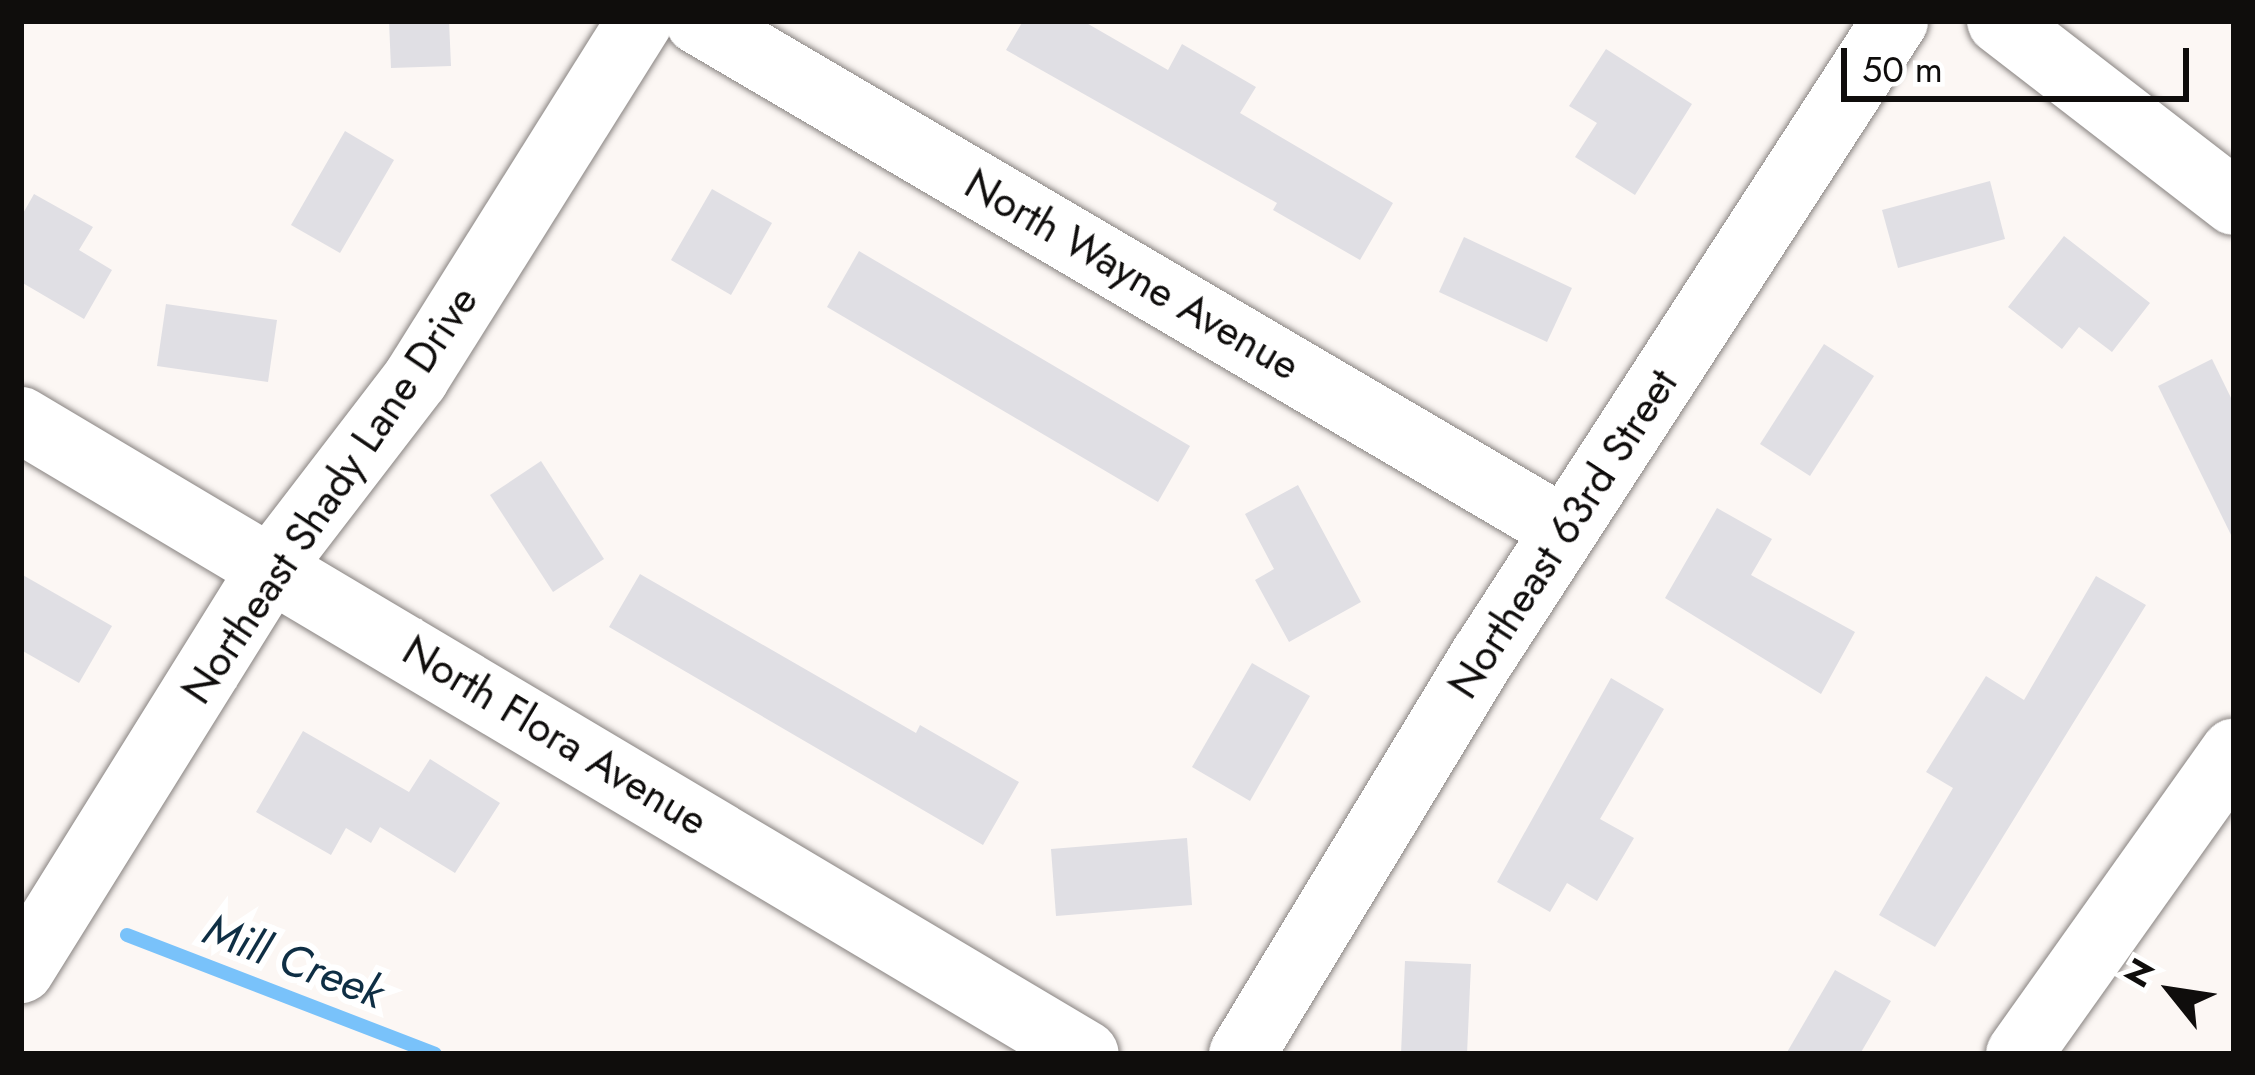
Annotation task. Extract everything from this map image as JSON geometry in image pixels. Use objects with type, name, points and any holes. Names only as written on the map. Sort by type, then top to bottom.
[{"type":"street","name":"Northeast Shady Lane Drive","points":[[21,970],[272,566],[416,378],[640,21]]},
{"type":"street","name":"North Wayne Avenue","points":[[698,21],[1565,530]]},
{"type":"street","name":"Northeast 63rd Street","points":[[1242,1054],[1565,530],[1895,21]]},
{"type":"street","points":[[2000,21],[2234,202]]},
{"type":"street","name":"North Flora Avenue","points":[[21,420],[1086,1054]]},
{"type":"street","points":[[2019,1054],[2234,752]]},
{"type":"building","points":[[389,21],[449,21],[451,66],[391,68]]},
{"type":"building","points":[[1023,21],[1083,21],[1168,70],[1182,44],[1256,87],[1240,113],[1393,203],[1360,260],[1273,210],[1277,203],[1006,50]]},
{"type":"building","points":[[1606,49],[1692,104],[1635,195],[1575,157],[1597,123],[1569,106]]},
{"type":"building","points":[[345,131],[394,160],[340,253],[291,225]]},
{"type":"building","points":[[1990,181],[2005,239],[1898,268],[1882,210]]},
{"type":"building","points":[[712,189],[772,223],[731,295],[671,260]]},
{"type":"building","points":[[34,194],[93,227],[79,250],[112,270],[84,319],[21,282],[21,217]]},
{"type":"building","points":[[2064,236],[2150,303],[2112,352],[2079,327],[2062,349],[2008,307]]},
{"type":"building","points":[[1464,237],[1572,288],[1547,342],[1439,292]]},
{"type":"building","points":[[859,251],[1190,446],[1158,502],[827,307]]},
{"type":"building","points":[[166,304],[277,320],[268,382],[157,366]]},
{"type":"building","points":[[1824,344],[1874,376],[1810,476],[1760,444]]},
{"type":"building","points":[[2212,359],[2234,404],[2234,541],[2158,386]]},
{"type":"building","points":[[541,461],[604,559],[553,592],[490,495]]},
{"type":"building","points":[[1298,485],[1361,602],[1289,642],[1255,580],[1274,569],[1245,514]]},
{"type":"building","points":[[1717,508],[1772,539],[1751,575],[1855,632],[1821,694],[1665,598]]},
{"type":"building","points":[[21,574],[112,626],[79,683],[21,650]]},
{"type":"building","points":[[640,574],[916,733],[920,725],[1019,782],[983,845],[609,627]]},
{"type":"building","points":[[2096,576],[2146,605],[1935,947],[1879,915],[1953,788],[1926,772],[1986,676],[2024,700]]},
{"type":"building","points":[[1252,663],[1310,696],[1250,801],[1192,767]]},
{"type":"building","points":[[1611,678],[1664,709],[1600,819],[1634,838],[1597,901],[1567,883],[1550,912],[1497,882]]},
{"type":"building","points":[[303,731],[409,792],[430,759],[500,803],[455,873],[380,827],[371,843],[346,828],[331,855],[256,812]]},
{"type":"building","points":[[1187,838],[1192,905],[1056,916],[1051,849]]},
{"type":"building","points":[[1405,961],[1471,964],[1467,1054],[1401,1054]]},
{"type":"building","points":[[1835,970],[1891,1001],[1860,1054],[1786,1054]]},
{"type":"waterway","name":"Mill Creek","points":[[127,935],[435,1054]]}]
